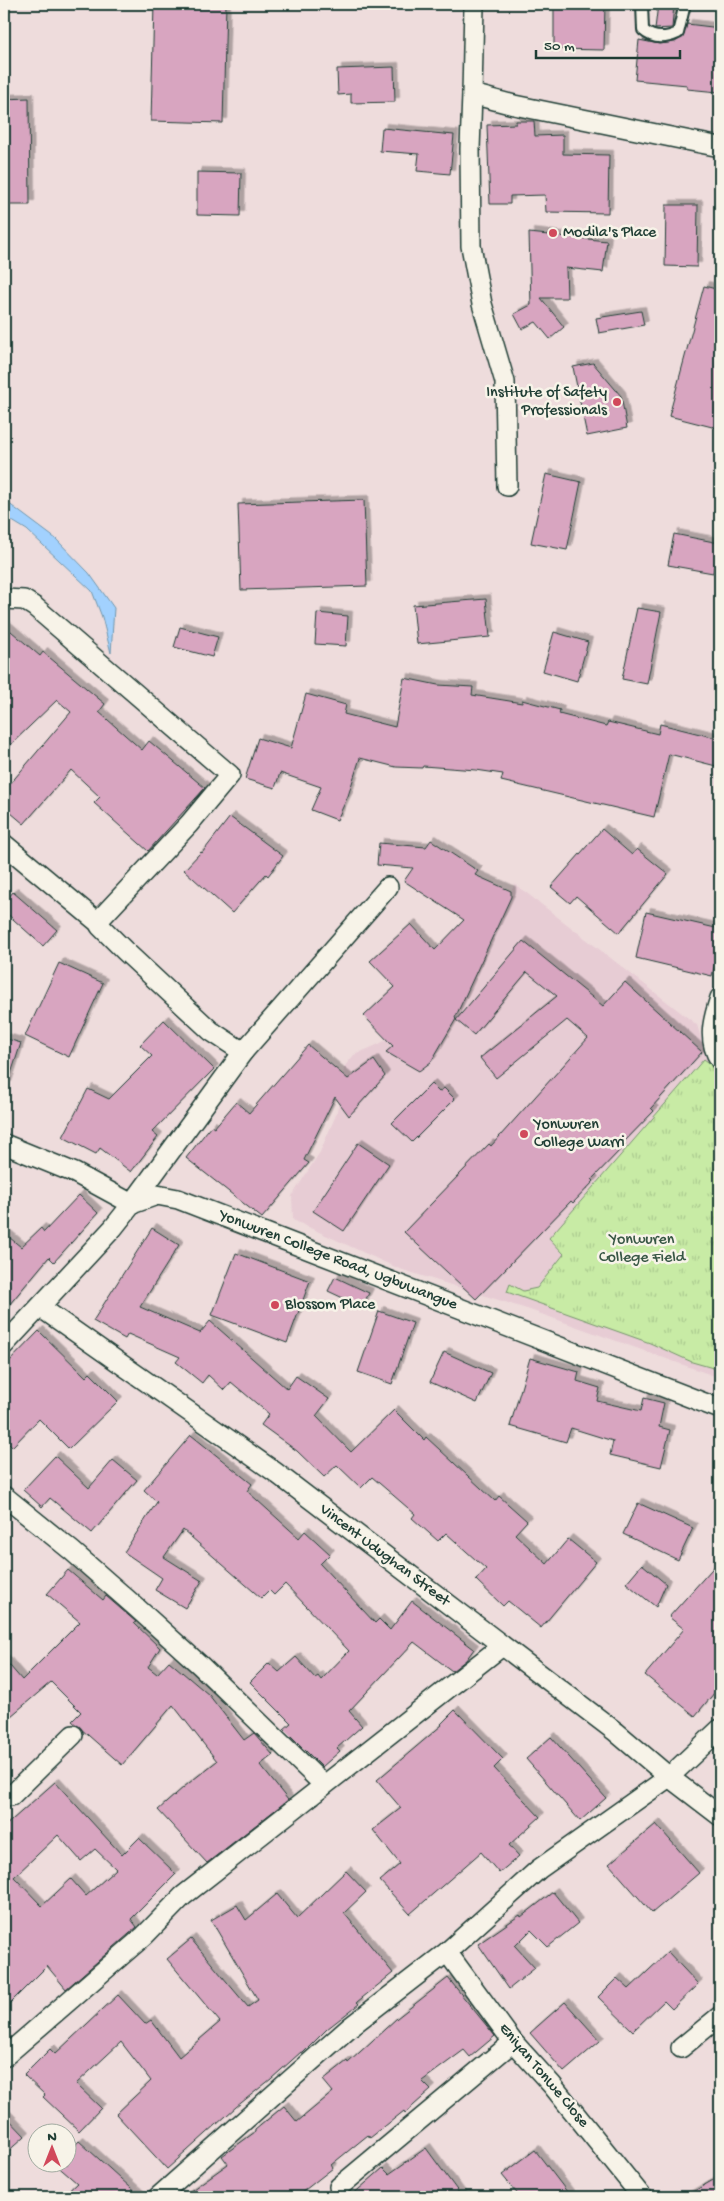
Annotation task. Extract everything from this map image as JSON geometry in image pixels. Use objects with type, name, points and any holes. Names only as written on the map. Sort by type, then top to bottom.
[{"type":"street","points":[[474,4],[470,149],[471,246],[482,304],[505,382],[507,486]]},
{"type":"street","points":[[472,94],[514,105],[720,147]]},
{"type":"street","points":[[4,599],[24,600],[35,607],[230,776],[189,824],[99,920],[100,924]]},
{"type":"street","points":[[4,844],[100,924],[125,951],[211,1031],[243,1052]]},
{"type":"street","points":[[4,1345],[113,1228],[243,1052],[388,888]]},
{"type":"street","points":[[720,998],[713,1031],[713,1049],[720,1060]]},
{"type":"street","points":[[4,1144],[75,1173],[132,1204]]},
{"type":"street","name":"Yonwuren College Road, Ugbuwangue","points":[[132,1204],[157,1195],[178,1199],[720,1410]]},
{"type":"street","name":"Vincent Udughan Street","points":[[40,1307],[276,1472],[616,1732],[669,1777],[720,1816]]},
{"type":"street","points":[[4,1496],[72,1551],[137,1608],[324,1785]]},
{"type":"street","points":[[4,2057],[144,1936],[183,1896],[502,1646]]},
{"type":"street","points":[[158,2197],[350,2027],[447,1952],[539,1869],[669,1777],[720,1729]]},
{"type":"street","points":[[6,1795],[73,1735]]},
{"type":"street","name":"Eniyan Tonwe Close","points":[[447,1952],[512,2042],[552,2085],[642,2197]]},
{"type":"street","points":[[682,2048],[720,2016]]},
{"type":"street","points":[[340,2187],[512,2042]]},
{"type":"lane","points":[[642,4],[643,30],[650,37],[668,38],[678,34],[685,4]]},
{"type":"shaded area","name":"Yonwuren College Warri","points":[[515,884],[697,1025],[701,1038],[720,1063],[720,1378],[530,1310],[397,1268],[293,1220],[292,1196],[320,1152],[336,1115],[344,1067],[354,1055],[379,1044],[403,1030],[480,944]]},
{"type":"green space","name":"Yonwuren College Field","points":[[704,1059],[720,1071],[720,1370],[692,1362],[650,1343],[507,1292],[510,1284],[523,1291],[537,1288],[564,1254],[549,1238]]},
{"type":"water","points":[[4,500],[56,539],[89,573],[114,608],[111,653],[102,617],[92,591],[27,530],[4,516]]},
{"type":"building","points":[[154,4],[226,4],[223,123],[151,121]]},
{"type":"building","points":[[554,4],[605,4],[604,50],[554,49]]},
{"type":"building","points":[[658,4],[674,4],[672,28],[655,29]]},
{"type":"building","points":[[687,24],[720,28],[718,92],[687,89],[687,85],[635,80],[639,40],[659,44],[675,42],[683,37]]},
{"type":"building","points":[[394,67],[395,102],[351,103],[351,94],[338,95],[337,69]]},
{"type":"building","points":[[29,98],[30,205],[4,205],[4,99]]},
{"type":"building","points":[[516,121],[534,121],[535,136],[563,135],[563,154],[609,155],[608,213],[546,212],[545,195],[510,196],[510,204],[490,204],[487,125],[516,124]]},
{"type":"building","points":[[382,128],[454,135],[450,174],[417,171],[419,154],[380,151]]},
{"type":"building","points":[[197,172],[241,173],[240,216],[197,215]]},
{"type":"building","points":[[666,205],[698,205],[697,267],[665,266]]},
{"type":"building","points":[[529,233],[607,241],[603,272],[566,268],[567,298],[541,298],[564,327],[550,339],[536,322],[522,329],[514,314],[531,305]]},
{"type":"building","points":[[704,286],[720,290],[720,429],[669,416]]},
{"type":"building","points":[[641,311],[644,325],[599,333],[596,318]]},
{"type":"building","points":[[593,363],[621,396],[627,428],[587,436],[573,367]]},
{"type":"building","points":[[546,474],[581,482],[567,550],[531,543]]},
{"type":"building","points":[[364,500],[367,586],[241,590],[238,504]]},
{"type":"building","points":[[674,534],[719,543],[713,573],[668,565]]},
{"type":"building","points":[[486,599],[490,637],[417,644],[413,605]]},
{"type":"building","points":[[637,608],[661,612],[647,684],[622,679]]},
{"type":"building","points":[[317,613],[348,616],[346,646],[315,644]]},
{"type":"building","points":[[4,625],[40,656],[43,652],[105,704],[99,712],[142,750],[149,741],[205,788],[148,851],[94,803],[100,797],[71,770],[24,824],[4,807],[4,791],[71,712],[57,700],[4,751]]},
{"type":"building","points":[[180,627],[218,637],[212,657],[174,647]]},
{"type":"building","points":[[554,632],[588,642],[577,681],[543,671]]},
{"type":"building","points":[[404,678],[438,685],[473,687],[472,695],[522,703],[522,700],[560,710],[559,714],[606,726],[608,722],[658,734],[660,724],[720,739],[720,767],[669,754],[654,817],[501,781],[503,774],[423,766],[422,768],[396,767],[360,758],[348,796],[337,820],[311,810],[321,787],[280,773],[275,788],[245,779],[258,738],[291,748],[306,694],[346,705],[344,714],[395,727]]},
{"type":"building","points":[[230,817],[283,856],[268,876],[266,874],[232,913],[184,870],[202,853]]},
{"type":"building","points":[[602,829],[632,855],[637,849],[668,874],[619,933],[576,896],[570,903],[551,887]]},
{"type":"building","points":[[431,840],[478,871],[475,875],[511,891],[511,897],[456,1019],[431,1062],[419,1071],[386,1052],[393,1046],[364,1016],[395,987],[370,961],[411,924],[435,950],[464,920],[404,881],[413,868],[377,865],[379,843],[426,847]]},
{"type":"building","points":[[13,892],[57,930],[43,946],[4,911],[4,903]]},
{"type":"building","points":[[646,912],[720,929],[720,943],[712,976],[636,958]]},
{"type":"building","points":[[523,941],[603,1006],[625,982],[702,1052],[651,1108],[654,1111],[620,1146],[622,1148],[592,1179],[594,1181],[573,1203],[571,1201],[476,1299],[404,1232],[489,1144],[491,1146],[588,1038],[567,1020],[496,1078],[480,1058],[557,996],[527,972],[474,1035],[456,1020]]},
{"type":"building","points":[[59,963],[103,983],[69,1057],[25,1036]]},
{"type":"building","points":[[164,1020],[214,1069],[152,1132],[158,1137],[131,1172],[100,1148],[96,1154],[63,1137],[88,1089],[109,1099],[152,1056],[140,1045]]},
{"type":"building","points":[[4,1038],[21,1043],[7,1086],[4,1086]]},
{"type":"building","points":[[308,1045],[348,1079],[374,1060],[385,1076],[349,1116],[335,1097],[304,1160],[309,1163],[262,1218],[186,1158],[211,1126],[214,1128],[236,1102],[249,1113]]},
{"type":"building","points":[[431,1084],[439,1092],[444,1088],[455,1099],[412,1142],[392,1123]]},
{"type":"building","points":[[358,1143],[389,1164],[344,1231],[313,1211]]},
{"type":"building","points":[[79,1195],[98,1213],[54,1262],[49,1257],[4,1311],[4,1233],[21,1247],[41,1228],[44,1232]]},
{"type":"building","points":[[152,1228],[179,1245],[140,1307],[200,1333],[210,1321],[287,1389],[296,1376],[329,1399],[316,1416],[351,1452],[394,1410],[424,1440],[426,1437],[495,1501],[499,1496],[527,1521],[515,1534],[547,1564],[568,1539],[596,1562],[541,1628],[508,1601],[503,1606],[476,1580],[486,1569],[446,1533],[438,1541],[412,1518],[415,1514],[372,1477],[361,1488],[337,1465],[324,1477],[297,1451],[261,1425],[269,1414],[231,1382],[224,1390],[208,1375],[202,1383],[176,1362],[180,1357],[128,1334],[125,1339],[93,1321]]},
{"type":"building","points":[[236,1253],[310,1281],[287,1343],[212,1315]]},
{"type":"building","points":[[335,1277],[369,1293],[362,1307],[328,1291]]},
{"type":"building","points":[[379,1311],[413,1323],[392,1384],[358,1372]]},
{"type":"building","points":[[39,1331],[86,1377],[90,1373],[118,1401],[69,1449],[39,1419],[12,1447],[4,1439],[4,1367]]},
{"type":"building","points":[[444,1352],[491,1373],[477,1403],[430,1382]]},
{"type":"building","points":[[530,1358],[579,1372],[577,1381],[600,1388],[597,1401],[641,1411],[644,1398],[664,1403],[659,1427],[670,1430],[661,1467],[610,1455],[613,1441],[571,1428],[566,1442],[510,1426]]},
{"type":"building","points":[[191,1435],[252,1484],[247,1491],[299,1538],[305,1531],[330,1554],[320,1564],[375,1623],[379,1619],[390,1630],[412,1601],[474,1649],[466,1660],[452,1671],[414,1642],[349,1711],[362,1726],[337,1748],[340,1751],[322,1767],[284,1729],[291,1723],[250,1682],[269,1663],[279,1672],[296,1657],[315,1678],[318,1676],[321,1680],[349,1651],[285,1584],[274,1595],[269,1590],[261,1598],[183,1530],[164,1557],[202,1581],[185,1608],[155,1590],[162,1578],[124,1552],[157,1502],[144,1490]]},
{"type":"building","points":[[55,1456],[89,1488],[113,1460],[137,1480],[92,1533],[50,1498],[42,1507],[23,1490]]},
{"type":"building","points":[[638,1503],[693,1528],[678,1560],[623,1534]]},
{"type":"building","points":[[720,1560],[720,1686],[695,1716],[645,1675],[684,1629],[669,1617]]},
{"type":"building","points":[[642,1564],[666,1584],[656,1607],[626,1583]]},
{"type":"building","points":[[68,1570],[103,1600],[106,1596],[136,1622],[134,1623],[160,1648],[148,1667],[157,1674],[169,1661],[209,1695],[244,1740],[254,1733],[273,1755],[260,1765],[288,1800],[207,1863],[158,1810],[217,1761],[173,1705],[122,1765],[72,1721],[81,1712],[51,1682],[4,1722],[4,1659],[22,1680],[80,1622],[47,1594]]},
{"type":"building","points":[[455,1710],[503,1759],[494,1768],[540,1817],[509,1845],[519,1856],[499,1873],[481,1852],[410,1914],[380,1881],[400,1864],[373,1830],[401,1808],[377,1780],[442,1725]]},
{"type":"building","points":[[551,1737],[606,1798],[580,1821],[526,1759]]},
{"type":"building","points":[[55,1782],[122,1855],[139,1838],[176,1874],[131,1919],[137,1927],[66,1989],[47,1966],[4,2009],[4,1827]],"holes":[[[58,1835],[81,1861],[95,1849],[116,1869],[86,1896],[71,1879],[42,1906],[14,1877]]]},
{"type":"building","points":[[656,1824],[699,1873],[652,1913],[609,1864]]},
{"type":"building","points":[[346,1871],[366,1892],[344,1913],[393,1973],[357,2002],[359,2004],[327,2029],[303,2053],[301,2052],[236,2107],[167,2169],[116,2114],[151,2081],[121,2042],[76,2084],[101,2108],[79,2131],[78,2124],[72,2124],[43,2097],[45,2095],[24,2075],[50,2049],[55,2054],[118,1995],[145,2024],[151,2020],[179,2057],[220,2022],[167,1959],[191,1939],[248,2007],[258,2000],[211,1920],[237,1905],[246,1920],[277,1894],[297,1918]]},
{"type":"building","points":[[553,1892],[578,1923],[548,1947],[531,1930],[515,1946],[535,1968],[509,1989],[478,1944],[520,1915],[521,1917]]},
{"type":"building","points":[[668,1952],[698,1984],[672,2009],[664,2001],[633,2031],[598,1997],[617,1978],[629,1989]]},
{"type":"building","points":[[448,1978],[495,2036],[470,2057],[464,2050],[422,2081],[431,2090],[405,2113],[404,2111],[370,2138],[368,2135],[331,2165],[333,2168],[296,2197],[182,2197],[228,2164],[222,2156],[255,2132],[284,2106],[297,2122],[333,2092],[323,2080],[347,2061],[348,2063],[397,2018]]},
{"type":"building","points":[[565,2002],[600,2041],[564,2072],[530,2033]]},
{"type":"building","points":[[4,2114],[25,2136],[4,2155]]},
{"type":"building","points":[[78,2142],[141,2197],[62,2197],[77,2183],[67,2174],[78,2174]]},
{"type":"building","points":[[426,2148],[462,2197],[350,2197],[383,2168],[389,2174]]},
{"type":"building","points":[[535,2150],[571,2197],[520,2197],[502,2175]]},
{"type":"building","points":[[720,2176],[720,2197],[684,2197]]},
{"type":"place","name":"Modila's Place","points":[[553,233]]},
{"type":"place","name":"Institute of Safety Professionals","points":[[617,402]]},
{"type":"place","name":"Yonwuren College Warri","points":[[524,1134]]},
{"type":"place","name":"Blossom Place","points":[[275,1305]]}]
